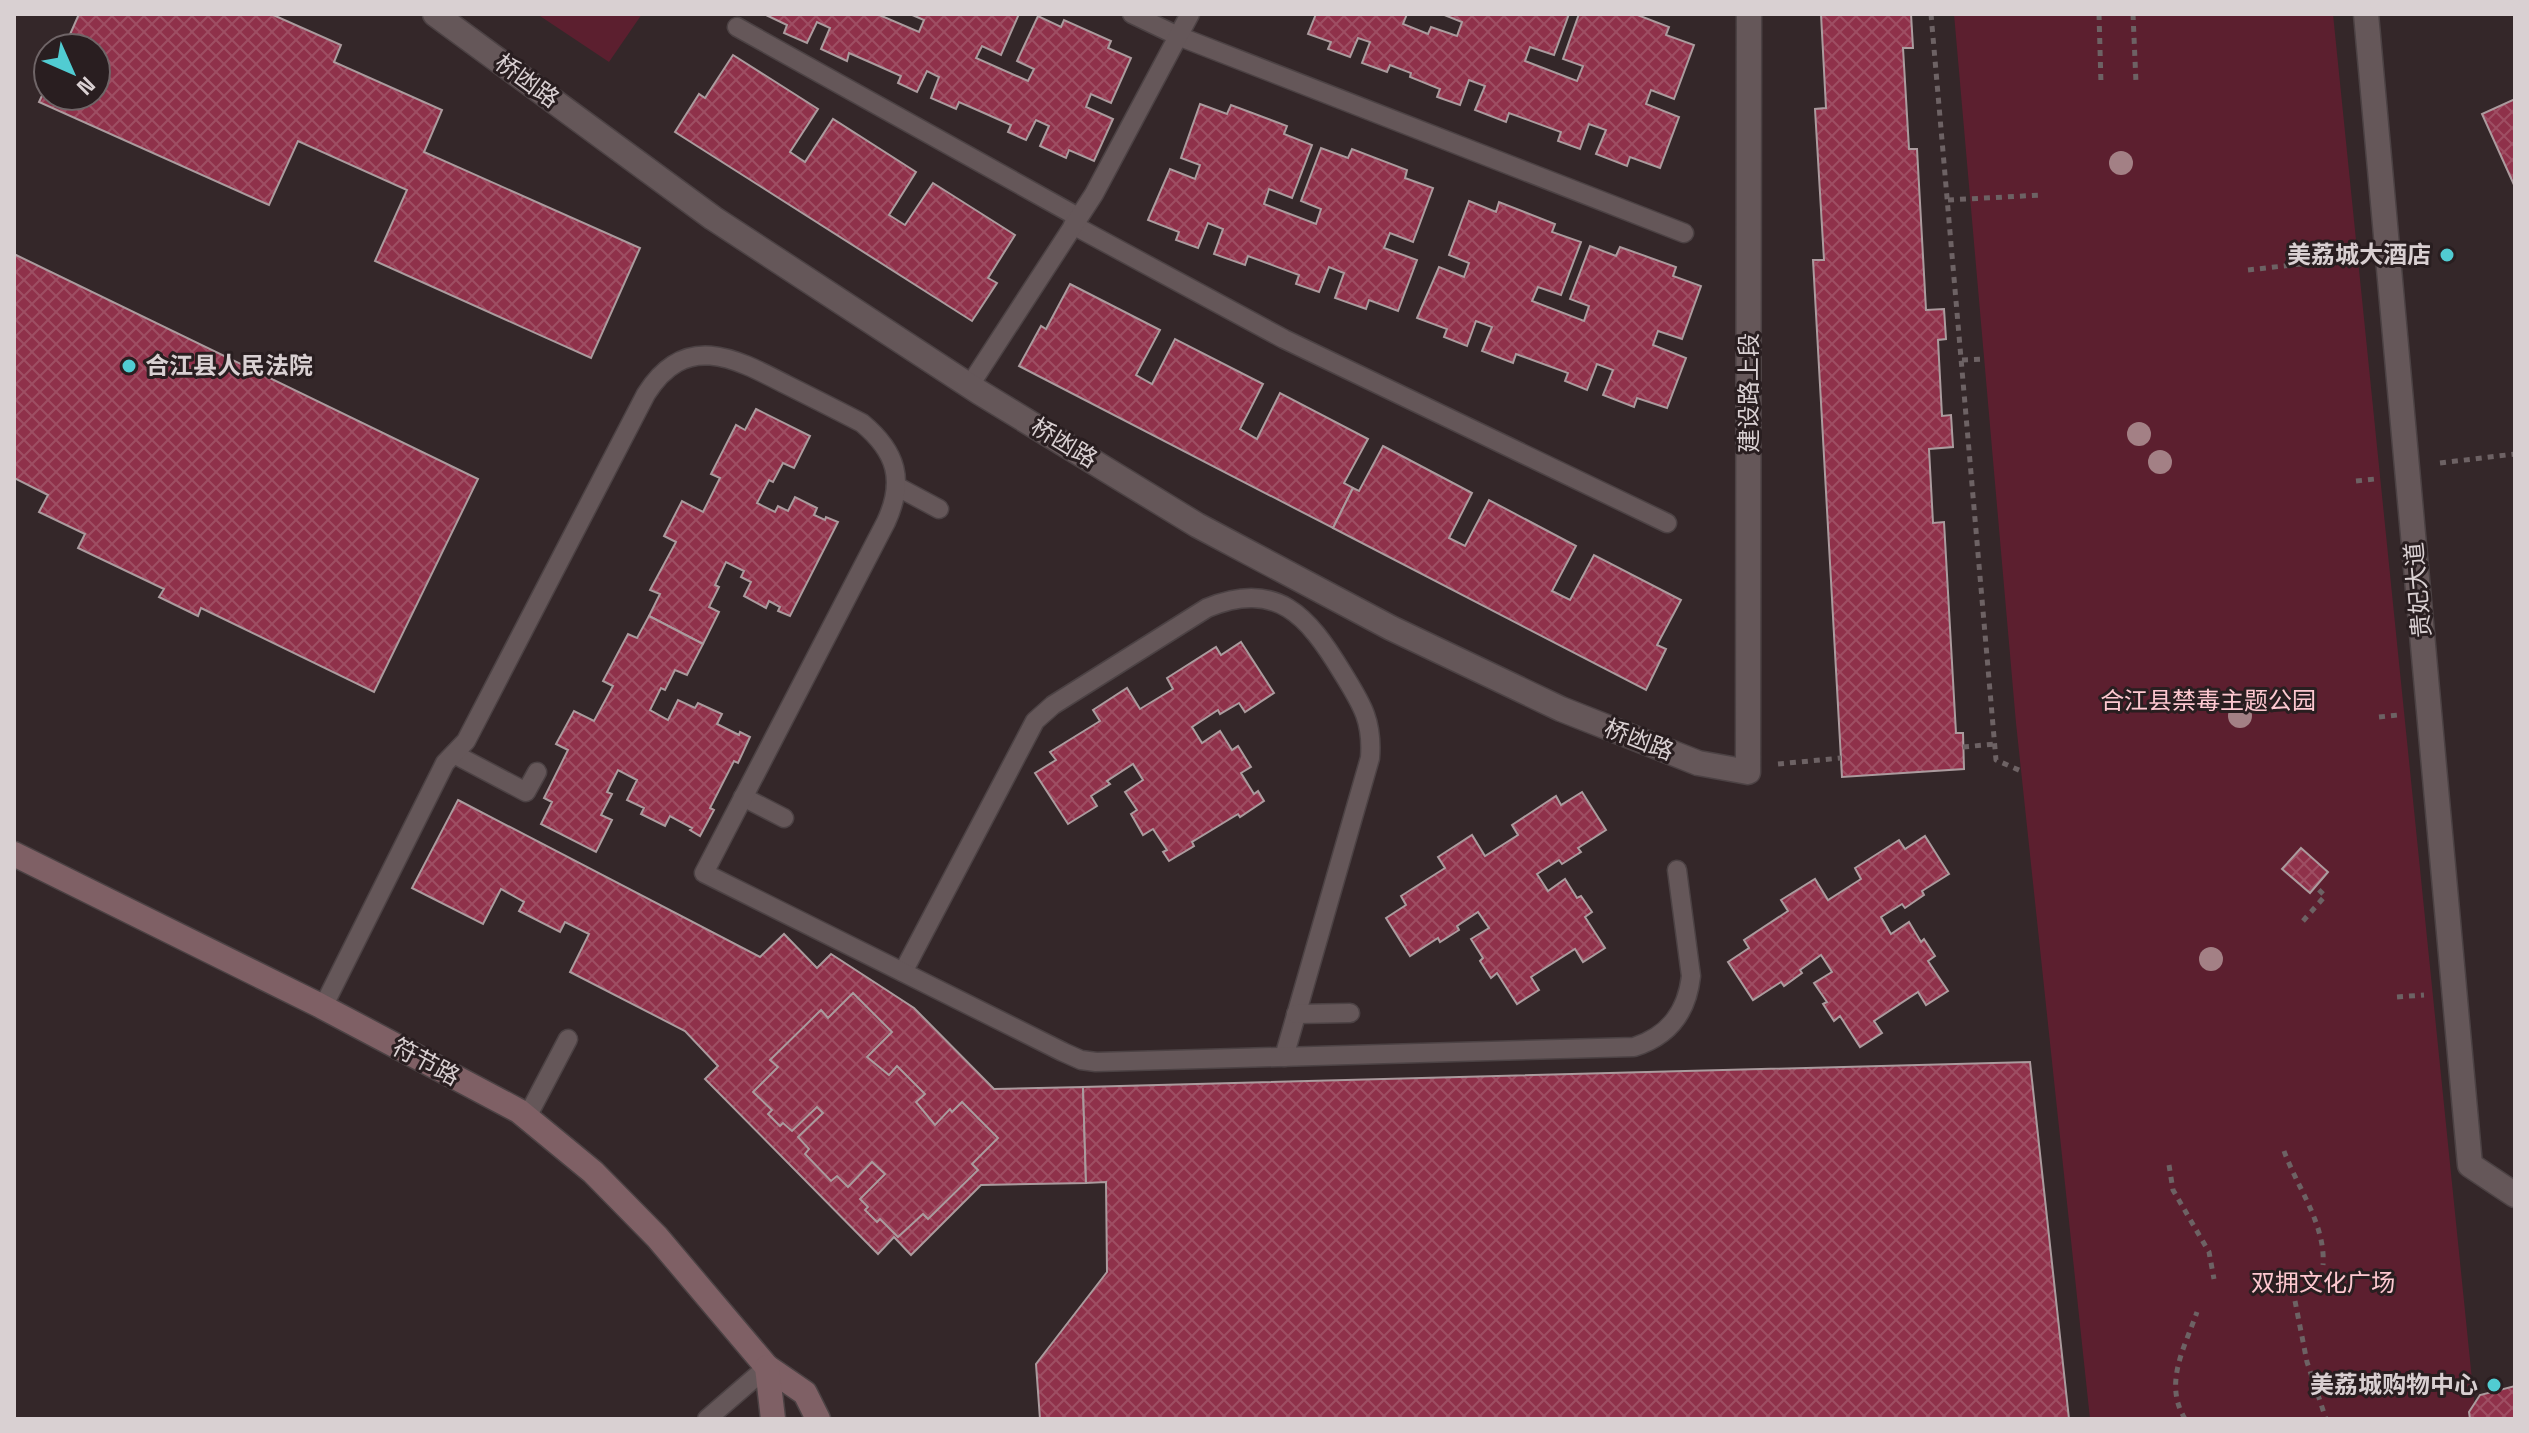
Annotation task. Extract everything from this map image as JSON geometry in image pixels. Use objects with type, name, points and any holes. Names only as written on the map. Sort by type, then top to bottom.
[{"type":"main road","name":"符节路","points":[[14,854],[323,1007],[527,1117],[593,1172],[657,1237],[767,1367],[805,1393],[818,1419]]},
{"type":"main road","points":[[767,1367],[773,1419]]},
{"type":"street","name":"桥凼路","points":[[435,14],[713,218],[970,385],[1197,525],[1391,628],[1561,709],[1698,763],[1748,769]]},
{"type":"street","name":"建设路上段","points":[[1748,769],[1749,14]]},
{"type":"street","name":"贵妃大道","points":[[2366,14],[2470,1165],[2515,1195]]},
{"type":"lane","points":[[1132,14],[1178,36],[1684,233]]},
{"type":"lane","points":[[970,385],[1094,194],[1190,14]]},
{"type":"lane","points":[[737,27],[1284,339],[1667,523]]},
{"type":"lane","points":[[323,1007],[445,763],[466,741],[646,394],[654,381],[677,362],[708,354],[739,360],[862,423],[888,451],[895,468],[896,486],[894,504],[886,522],[704,873],[1081,1060],[1618,1049],[1649,1042],[1673,1023],[1689,993],[1691,976],[1677,870]]},
{"type":"lane","points":[[896,486],[939,509]]},
{"type":"lane","points":[[903,972],[1035,721],[1053,705],[1207,608],[1226,601],[1266,600],[1298,614],[1322,639],[1364,709],[1371,732],[1370,758],[1284,1057]]},
{"type":"lane","points":[[454,754],[526,792],[537,772]]},
{"type":"lane","points":[[743,797],[784,818]]},
{"type":"lane","points":[[1296,1014],[1350,1013]]},
{"type":"lane","points":[[527,1117],[568,1039]]},
{"type":"lane","points":[[707,1419],[767,1367]]},
{"type":"path","points":[[1931,14],[1996,760],[2021,771]]},
{"type":"path","points":[[2099,14],[2101,84]]},
{"type":"path","points":[[2133,14],[2136,83]]},
{"type":"path","points":[[1948,200],[2042,195]]},
{"type":"path","points":[[2248,270],[2388,254]]},
{"type":"path","points":[[1962,360],[1984,359]]},
{"type":"path","points":[[2407,466],[2515,454]]},
{"type":"path","points":[[1963,747],[1995,744]]},
{"type":"path","points":[[1748,769],[1841,758]]},
{"type":"path","points":[[2303,921],[2325,896],[2316,887]]},
{"type":"path","points":[[2284,1151],[2293,1178],[2322,1239],[2323,1265]]},
{"type":"path","points":[[2169,1165],[2173,1190],[2209,1252],[2214,1279]]},
{"type":"path","points":[[2295,1301],[2307,1362],[2326,1419]]},
{"type":"path","points":[[2185,1419],[2177,1401],[2174,1377],[2197,1312]]},
{"type":"green space","points":[[537,14],[642,14],[609,62]]},
{"type":"green space","name":"合江县禁毒主题公园","points":[[1954,14],[2333,14],[2476,1419],[2090,1419],[2016,723]]},
{"type":"building","points":[[79,14],[271,14],[341,45],[334,62],[442,110],[424,152],[640,248],[591,358],[375,261],[407,190],[298,141],[269,205],[61,112],[112,112],[112,32],[71,32]]},
{"type":"building","points":[[764,14],[877,14],[919,32],[924,20],[910,14],[1019,14],[1001,55],[982,46],[976,58],[1028,81],[1034,69],[1017,61],[1038,16],[1061,27],[1064,20],[1111,41],[1108,48],[1131,58],[1111,103],[1091,94],[1086,107],[1113,119],[1094,161],[1069,150],[1066,158],[1040,146],[1049,126],[1036,120],[1026,140],[1008,132],[1011,125],[984,113],[959,102],[956,109],[931,98],[939,77],[927,71],[917,92],[898,83],[901,76],[849,53],[847,61],[821,49],[830,28],[817,22],[807,43],[784,33],[787,25]]},
{"type":"building","points":[[1316,14],[1407,14],[1403,24],[1428,34],[1431,27],[1457,36],[1462,22],[1442,14],[1569,14],[1554,55],[1530,47],[1525,61],[1577,81],[1583,66],[1563,59],[1579,14],[1635,14],[1669,27],[1666,35],[1694,45],[1674,99],[1651,90],[1646,104],[1679,117],[1660,168],[1630,157],[1627,166],[1596,154],[1606,130],[1589,124],[1580,149],[1558,141],[1561,132],[1509,113],[1506,122],[1475,110],[1485,86],[1469,80],[1460,105],[1437,97],[1440,89],[1410,77],[1411,73],[1390,65],[1387,72],[1362,63],[1370,42],[1358,38],[1350,57],[1328,49],[1331,42],[1308,34]]},
{"type":"building","points":[[1821,14],[1911,14],[1913,48],[1903,48],[1909,149],[1917,149],[1926,310],[1944,309],[1946,339],[1938,340],[1942,416],[1951,415],[1953,447],[1929,449],[1933,523],[1944,522],[1956,733],[1963,733],[1964,769],[1842,777],[1813,260],[1824,260],[1815,109],[1826,108]]},
{"type":"building","points":[[733,55],[818,109],[790,152],[805,162],[833,119],[916,172],[889,215],[905,225],[933,183],[1015,235],[988,278],[997,283],[972,321],[675,132],[699,94],[705,98]]},
{"type":"building","points":[[2515,99],[2515,187],[2482,114]]},
{"type":"building","points":[[1200,104],[1227,114],[1231,105],[1287,126],[1284,134],[1312,145],[1292,198],[1269,189],[1264,204],[1316,224],[1321,209],[1301,201],[1321,148],[1348,158],[1352,149],[1407,170],[1405,178],[1433,188],[1413,242],[1390,233],[1384,248],[1417,260],[1398,311],[1369,300],[1366,309],[1335,298],[1344,273],[1329,267],[1319,292],[1296,284],[1299,275],[1248,256],[1245,265],[1214,254],[1223,229],[1208,223],[1198,248],[1176,240],[1179,232],[1148,220],[1170,169],[1195,179],[1200,165],[1181,158]]},
{"type":"building","points":[[1469,201],[1496,212],[1499,202],[1555,224],[1552,232],[1581,242],[1561,295],[1538,287],[1532,301],[1584,321],[1589,306],[1570,299],[1590,246],[1616,256],[1620,247],[1676,267],[1673,276],[1701,286],[1682,339],[1658,331],[1653,345],[1686,358],[1667,408],[1637,398],[1634,407],[1603,395],[1613,370],[1597,364],[1587,390],[1565,381],[1568,373],[1516,354],[1513,363],[1482,351],[1492,327],[1476,321],[1467,346],[1444,337],[1447,329],[1417,318],[1439,267],[1464,277],[1469,263],[1449,255]]},
{"type":"building","name":"合江县人民法院","points":[[14,254],[478,479],[374,692],[201,608],[198,616],[159,597],[164,589],[78,548],[85,534],[39,512],[48,495],[14,478]]},
{"type":"building","points":[[1070,284],[1160,330],[1136,375],[1152,384],[1175,339],[1263,384],[1240,429],[1257,439],[1280,393],[1368,439],[1344,483],[1353,488],[1333,528],[1019,366],[1041,326],[1046,329]]},
{"type":"building","points":[[756,409],[810,436],[794,468],[783,463],[773,482],[769,480],[757,503],[775,512],[778,506],[788,511],[795,497],[817,508],[814,515],[838,522],[790,616],[778,611],[780,607],[769,601],[766,608],[744,596],[751,582],[741,577],[744,571],[726,562],[709,607],[719,612],[703,644],[649,616],[660,594],[650,590],[676,542],[664,536],[682,501],[703,512],[720,478],[711,474],[736,425],[745,430]]},
{"type":"building","points":[[1383,446],[1472,493],[1449,538],[1465,546],[1489,500],[1576,546],[1552,591],[1570,600],[1594,555],[1681,600],[1657,645],[1666,649],[1646,690],[1333,528],[1353,488],[1359,491]]},
{"type":"building","points":[[649,616],[703,644],[687,675],[675,670],[650,710],[668,720],[678,700],[695,708],[698,703],[722,714],[717,724],[750,737],[710,808],[714,810],[700,836],[670,816],[665,826],[641,814],[644,808],[627,800],[637,780],[618,770],[607,792],[612,794],[601,815],[612,820],[596,852],[541,824],[552,802],[544,798],[568,750],[556,744],[574,711],[594,721],[613,686],[603,681],[628,634],[637,638]]},
{"type":"building","points":[[1241,642],[1274,693],[1245,712],[1239,703],[1220,714],[1218,710],[1192,727],[1202,743],[1220,731],[1232,750],[1238,746],[1251,767],[1241,773],[1254,794],[1258,791],[1264,801],[1192,842],[1194,846],[1169,861],[1163,852],[1167,850],[1153,829],[1143,835],[1131,814],[1137,810],[1125,792],[1143,780],[1133,764],[1091,796],[1097,806],[1068,824],[1035,773],[1056,760],[1050,752],[1100,721],[1093,710],[1127,688],[1140,709],[1173,689],[1167,678],[1216,647],[1221,655]]},
{"type":"building","points":[[1582,792],[1606,830],[1578,848],[1581,852],[1562,864],[1559,860],[1537,874],[1548,891],[1565,879],[1577,898],[1581,896],[1592,912],[1585,917],[1605,948],[1583,962],[1575,949],[1531,977],[1539,990],[1517,1004],[1497,973],[1491,978],[1480,961],[1483,958],[1471,939],[1489,928],[1478,912],[1457,926],[1459,930],[1440,942],[1438,938],[1410,956],[1386,918],[1406,905],[1401,896],[1445,868],[1438,857],[1472,835],[1485,856],[1518,835],[1512,825],[1556,796],[1561,805]]},
{"type":"building","points":[[458,800],[760,957],[784,934],[817,968],[831,954],[914,1008],[994,1089],[1083,1087],[1086,1183],[981,1185],[911,1255],[894,1237],[878,1254],[705,1079],[718,1066],[685,1031],[570,972],[589,934],[565,922],[560,932],[519,911],[524,902],[501,889],[483,924],[412,888]]},
{"type":"building","points":[[1925,836],[1949,874],[1922,891],[1924,895],[1905,908],[1902,904],[1881,917],[1891,934],[1909,922],[1921,942],[1924,939],[1935,956],[1928,961],[1948,991],[1926,1005],[1918,992],[1874,1021],[1882,1033],[1860,1047],[1840,1016],[1834,1021],[1823,1004],[1827,1002],[1814,983],[1832,972],[1821,955],[1784,986],[1781,982],[1753,1000],[1728,962],[1749,948],[1744,940],[1788,911],[1781,900],[1815,879],[1828,900],[1861,879],[1855,868],[1899,840],[1905,849]]},
{"type":"building","points":[[2301,848],[2328,872],[2310,893],[2282,869]]},
{"type":"building","points":[[853,993],[892,1032],[867,1057],[889,1075],[897,1066],[925,1094],[916,1102],[935,1125],[950,1109],[952,1112],[962,1102],[998,1138],[972,1164],[978,1170],[928,1219],[923,1214],[898,1237],[880,1219],[877,1222],[865,1210],[868,1207],[860,1199],[885,1174],[872,1162],[848,1187],[837,1176],[831,1181],[805,1154],[809,1149],[798,1137],[823,1113],[817,1107],[792,1131],[783,1123],[780,1126],[768,1114],[772,1110],[753,1092],[778,1067],[770,1060],[821,1010],[828,1018]]},
{"type":"building","points":[[2030,1062],[2069,1419],[1040,1419],[1036,1364],[1107,1272],[1106,1182],[1086,1183],[1083,1087]]},
{"type":"building","points":[[2515,1386],[2515,1419],[2470,1419],[2469,1412],[2480,1395]]},
{"type":"place","name":"美荔城大酒店","points":[[2447,255]]},
{"type":"place","name":"合江县人民法院","points":[[129,366]]},
{"type":"place","name":"美荔城购物中心","points":[[2494,1385]]},
{"type":"park label","name":"双拥文化广场","points":[[2323,1283]]}]
